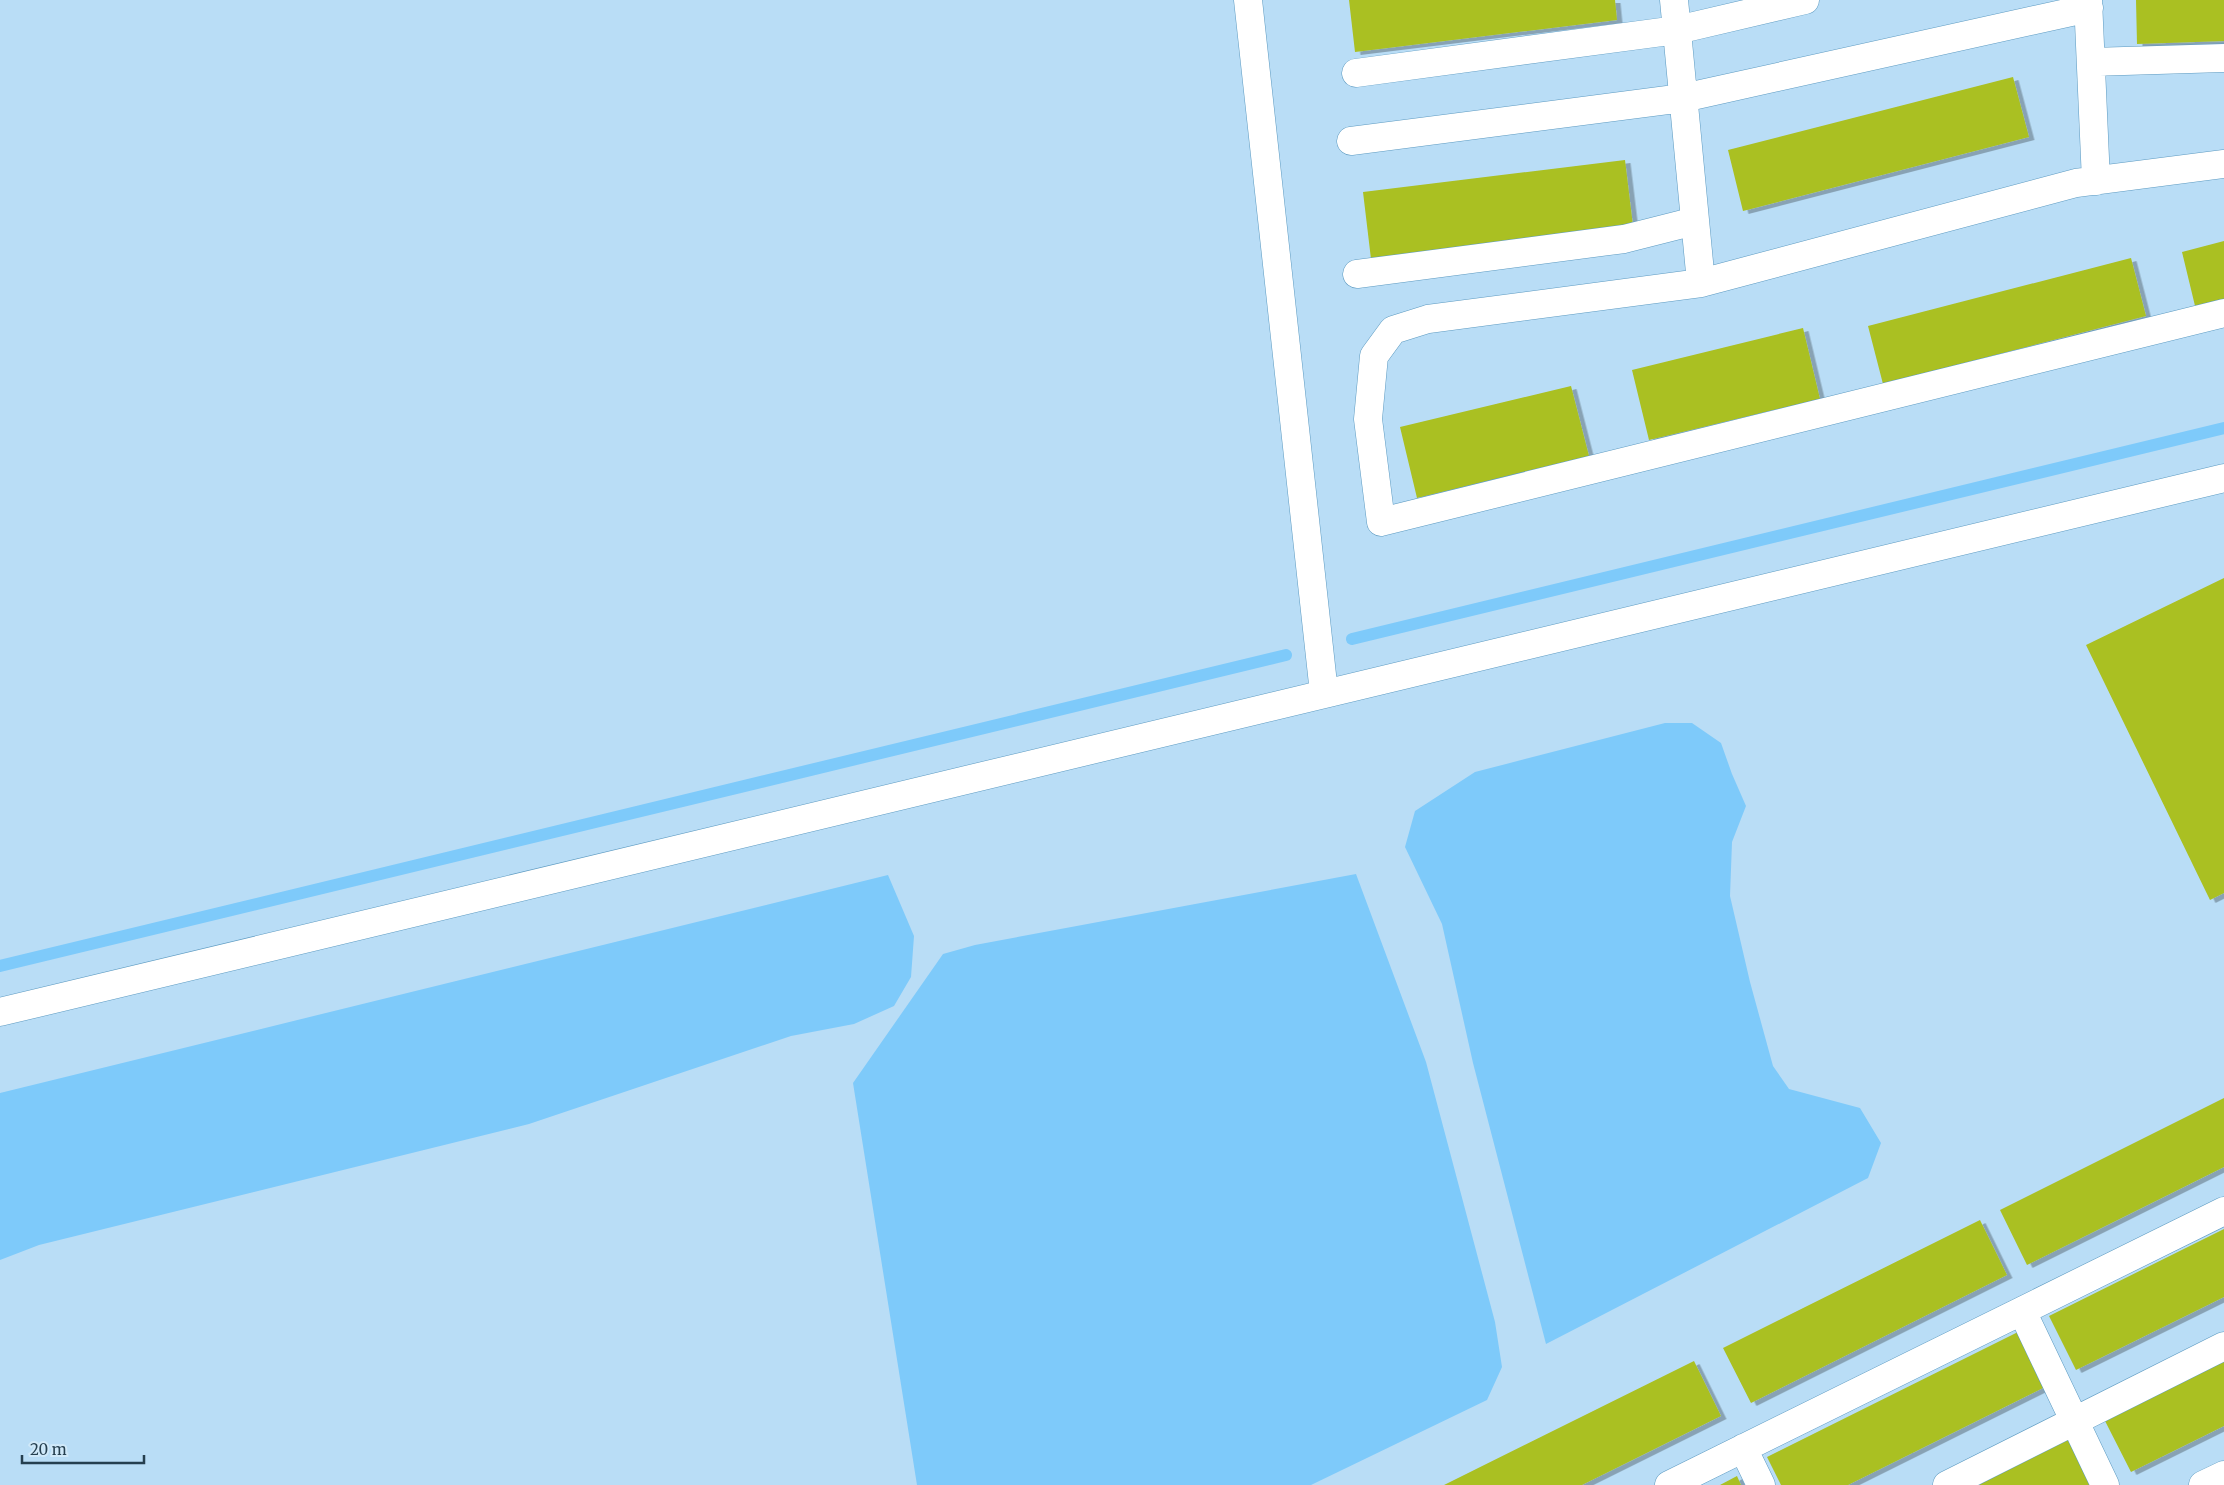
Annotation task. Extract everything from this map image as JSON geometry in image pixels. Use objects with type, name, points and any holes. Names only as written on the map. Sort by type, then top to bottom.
[{"type":"street","points":[[1248,0],[1324,693]]},
{"type":"street","points":[[1674,0],[1701,283]]},
{"type":"street","points":[[1356,73],[1677,30],[1805,0]]},
{"type":"street","points":[[1351,141],[1683,98],[2088,4],[2096,181]]},
{"type":"street","points":[[2091,62],[2224,58]]},
{"type":"street","points":[[2224,164],[2076,183],[1701,283],[1428,318],[1393,330],[1374,356],[1368,419],[1381,522],[2224,313]]},
{"type":"street","points":[[1357,274],[1624,239],[1695,221]]},
{"type":"street","points":[[0,1012],[2224,478]]},
{"type":"street","points":[[1669,1485],[2224,1212]]},
{"type":"street","points":[[2022,1311],[2105,1485]]},
{"type":"street","points":[[1947,1485],[2224,1346]]},
{"type":"street","points":[[1743,1448],[1761,1485]]},
{"type":"street","points":[[2204,1485],[2224,1475]]},
{"type":"water","points":[[1665,723],[1692,723],[1721,743],[1746,806],[1732,842],[1730,896],[1750,982],[1773,1066],[1789,1089],[1860,1108],[1881,1143],[1868,1178],[1546,1344],[1473,1063],[1442,924],[1405,847],[1415,811],[1475,772]]},
{"type":"water","points":[[1356,874],[1426,1062],[1495,1322],[1502,1367],[1487,1400],[1311,1485],[917,1485],[853,1083],[943,954],[975,945]]},
{"type":"water","points":[[888,875],[914,936],[911,977],[894,1006],[854,1024],[791,1036],[529,1124],[39,1245],[0,1260],[0,1093]]},
{"type":"building","points":[[1349,0],[1615,0],[1617,20],[1355,52]]},
{"type":"building","points":[[2136,0],[2224,0],[2224,41],[2137,44]]},
{"type":"building","points":[[2013,77],[2029,137],[1743,211],[1728,150]]},
{"type":"building","points":[[1625,160],[1633,226],[1371,259],[1363,192]]},
{"type":"building","points":[[2224,241],[2224,303],[2196,310],[2182,252]]},
{"type":"building","points":[[2131,258],[2146,316],[1883,384],[1868,326]]},
{"type":"building","points":[[1803,328],[1820,399],[1649,440],[1632,370]]},
{"type":"building","points":[[1571,386],[1589,456],[1417,498],[1400,427]]},
{"type":"building","points":[[2224,578],[2224,893],[2210,900],[2086,645]]},
{"type":"building","points":[[2224,1098],[2224,1167],[2027,1265],[2000,1210]]},
{"type":"building","points":[[1980,1220],[2007,1275],[1751,1403],[1723,1348]]},
{"type":"building","points":[[2224,1229],[2224,1297],[2076,1370],[2049,1316]]},
{"type":"building","points":[[2024,1329],[2051,1384],[1848,1485],[1781,1485],[1767,1457]]},
{"type":"building","points":[[2224,1358],[2224,1426],[2131,1472],[2103,1417]]},
{"type":"building","points":[[1694,1361],[1721,1416],[1582,1485],[1444,1485]]},
{"type":"building","points":[[2073,1434],[2098,1485],[1970,1485]]},
{"type":"building","points":[[1737,1476],[1741,1485],[1720,1485]]},
{"type":"waterway","points":[[1352,639],[2224,428]]},
{"type":"waterway","points":[[0,966],[1286,655]]}]
